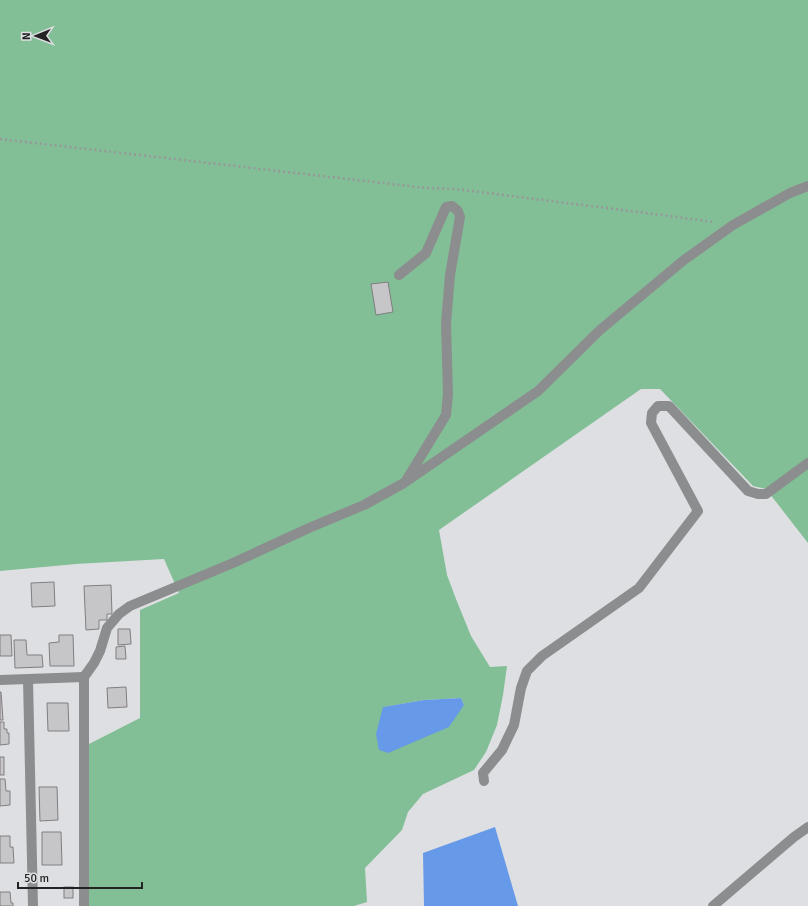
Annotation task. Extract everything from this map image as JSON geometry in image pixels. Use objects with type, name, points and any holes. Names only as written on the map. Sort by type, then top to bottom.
[{"type":"street","points":[[84,906],[84,677],[100,651],[107,628],[119,614],[130,606],[233,563],[309,528],[364,505],[404,483],[538,392],[600,330],[684,260],[733,225],[790,193],[808,186]]},
{"type":"street","points":[[399,275],[426,253],[446,207],[452,206],[458,211],[460,217],[450,275],[446,324],[448,394],[446,415],[404,483]]},
{"type":"street","points":[[484,782],[483,773],[502,750],[514,725],[521,688],[527,671],[542,656],[640,588],[698,511],[651,423],[652,413],[658,406],[669,406],[748,491],[758,494],[766,494],[808,463]]},
{"type":"street","points":[[0,680],[84,677]]},
{"type":"street","points":[[28,679],[33,906]]},
{"type":"street","points":[[713,906],[794,836],[808,827]]},
{"type":"path","points":[[0,139],[426,188],[456,189],[662,214],[733,225]]},
{"type":"green space","points":[[0,0],[808,0],[808,543],[766,489],[753,486],[660,389],[641,389],[439,530],[447,575],[471,636],[490,667],[507,666],[503,695],[497,725],[486,752],[474,770],[423,794],[408,812],[402,830],[365,868],[367,902],[354,906],[89,906],[89,744],[140,718],[140,610],[179,593],[164,559],[76,564],[0,571]],"holes":[[[461,698],[464,705],[384,707],[424,700]]]},
{"type":"water","points":[[461,698],[464,705],[449,727],[388,753],[379,750],[376,734],[383,707],[424,700]]},
{"type":"water","points":[[495,827],[518,906],[424,906],[423,853]]},
{"type":"building","points":[[388,282],[393,312],[376,315],[371,284]]},
{"type":"building","points":[[54,582],[55,606],[32,607],[31,583]]},
{"type":"building","points":[[111,585],[112,614],[107,614],[107,620],[99,620],[99,629],[86,630],[84,586]]},
{"type":"building","points":[[118,629],[130,629],[131,644],[118,645]]},
{"type":"building","points":[[0,635],[11,635],[12,656],[0,656]]},
{"type":"building","points":[[59,635],[73,635],[74,666],[50,666],[49,643],[59,642]]},
{"type":"building","points":[[14,640],[26,640],[27,655],[42,655],[43,667],[15,668]]},
{"type":"building","points":[[125,646],[126,659],[116,659],[116,647]]},
{"type":"building","points":[[126,687],[127,707],[108,708],[107,688]]},
{"type":"building","points":[[1,692],[3,720],[0,720]]},
{"type":"building","points":[[47,703],[68,703],[69,731],[48,731]]},
{"type":"building","points":[[0,722],[4,722],[4,729],[7,729],[7,733],[9,733],[9,744],[0,745]]},
{"type":"building","points":[[0,757],[4,757],[4,775],[0,775]]},
{"type":"building","points":[[0,779],[5,779],[6,791],[10,791],[10,805],[0,806]]},
{"type":"building","points":[[39,787],[57,787],[58,820],[40,821]]},
{"type":"building","points":[[42,832],[61,832],[62,865],[42,865]]},
{"type":"building","points":[[0,836],[10,836],[10,847],[13,847],[14,863],[0,863]]},
{"type":"building","points":[[64,887],[73,887],[73,898],[64,898]]},
{"type":"building","points":[[0,892],[10,892],[11,903],[13,903],[13,906],[0,906]]}]
